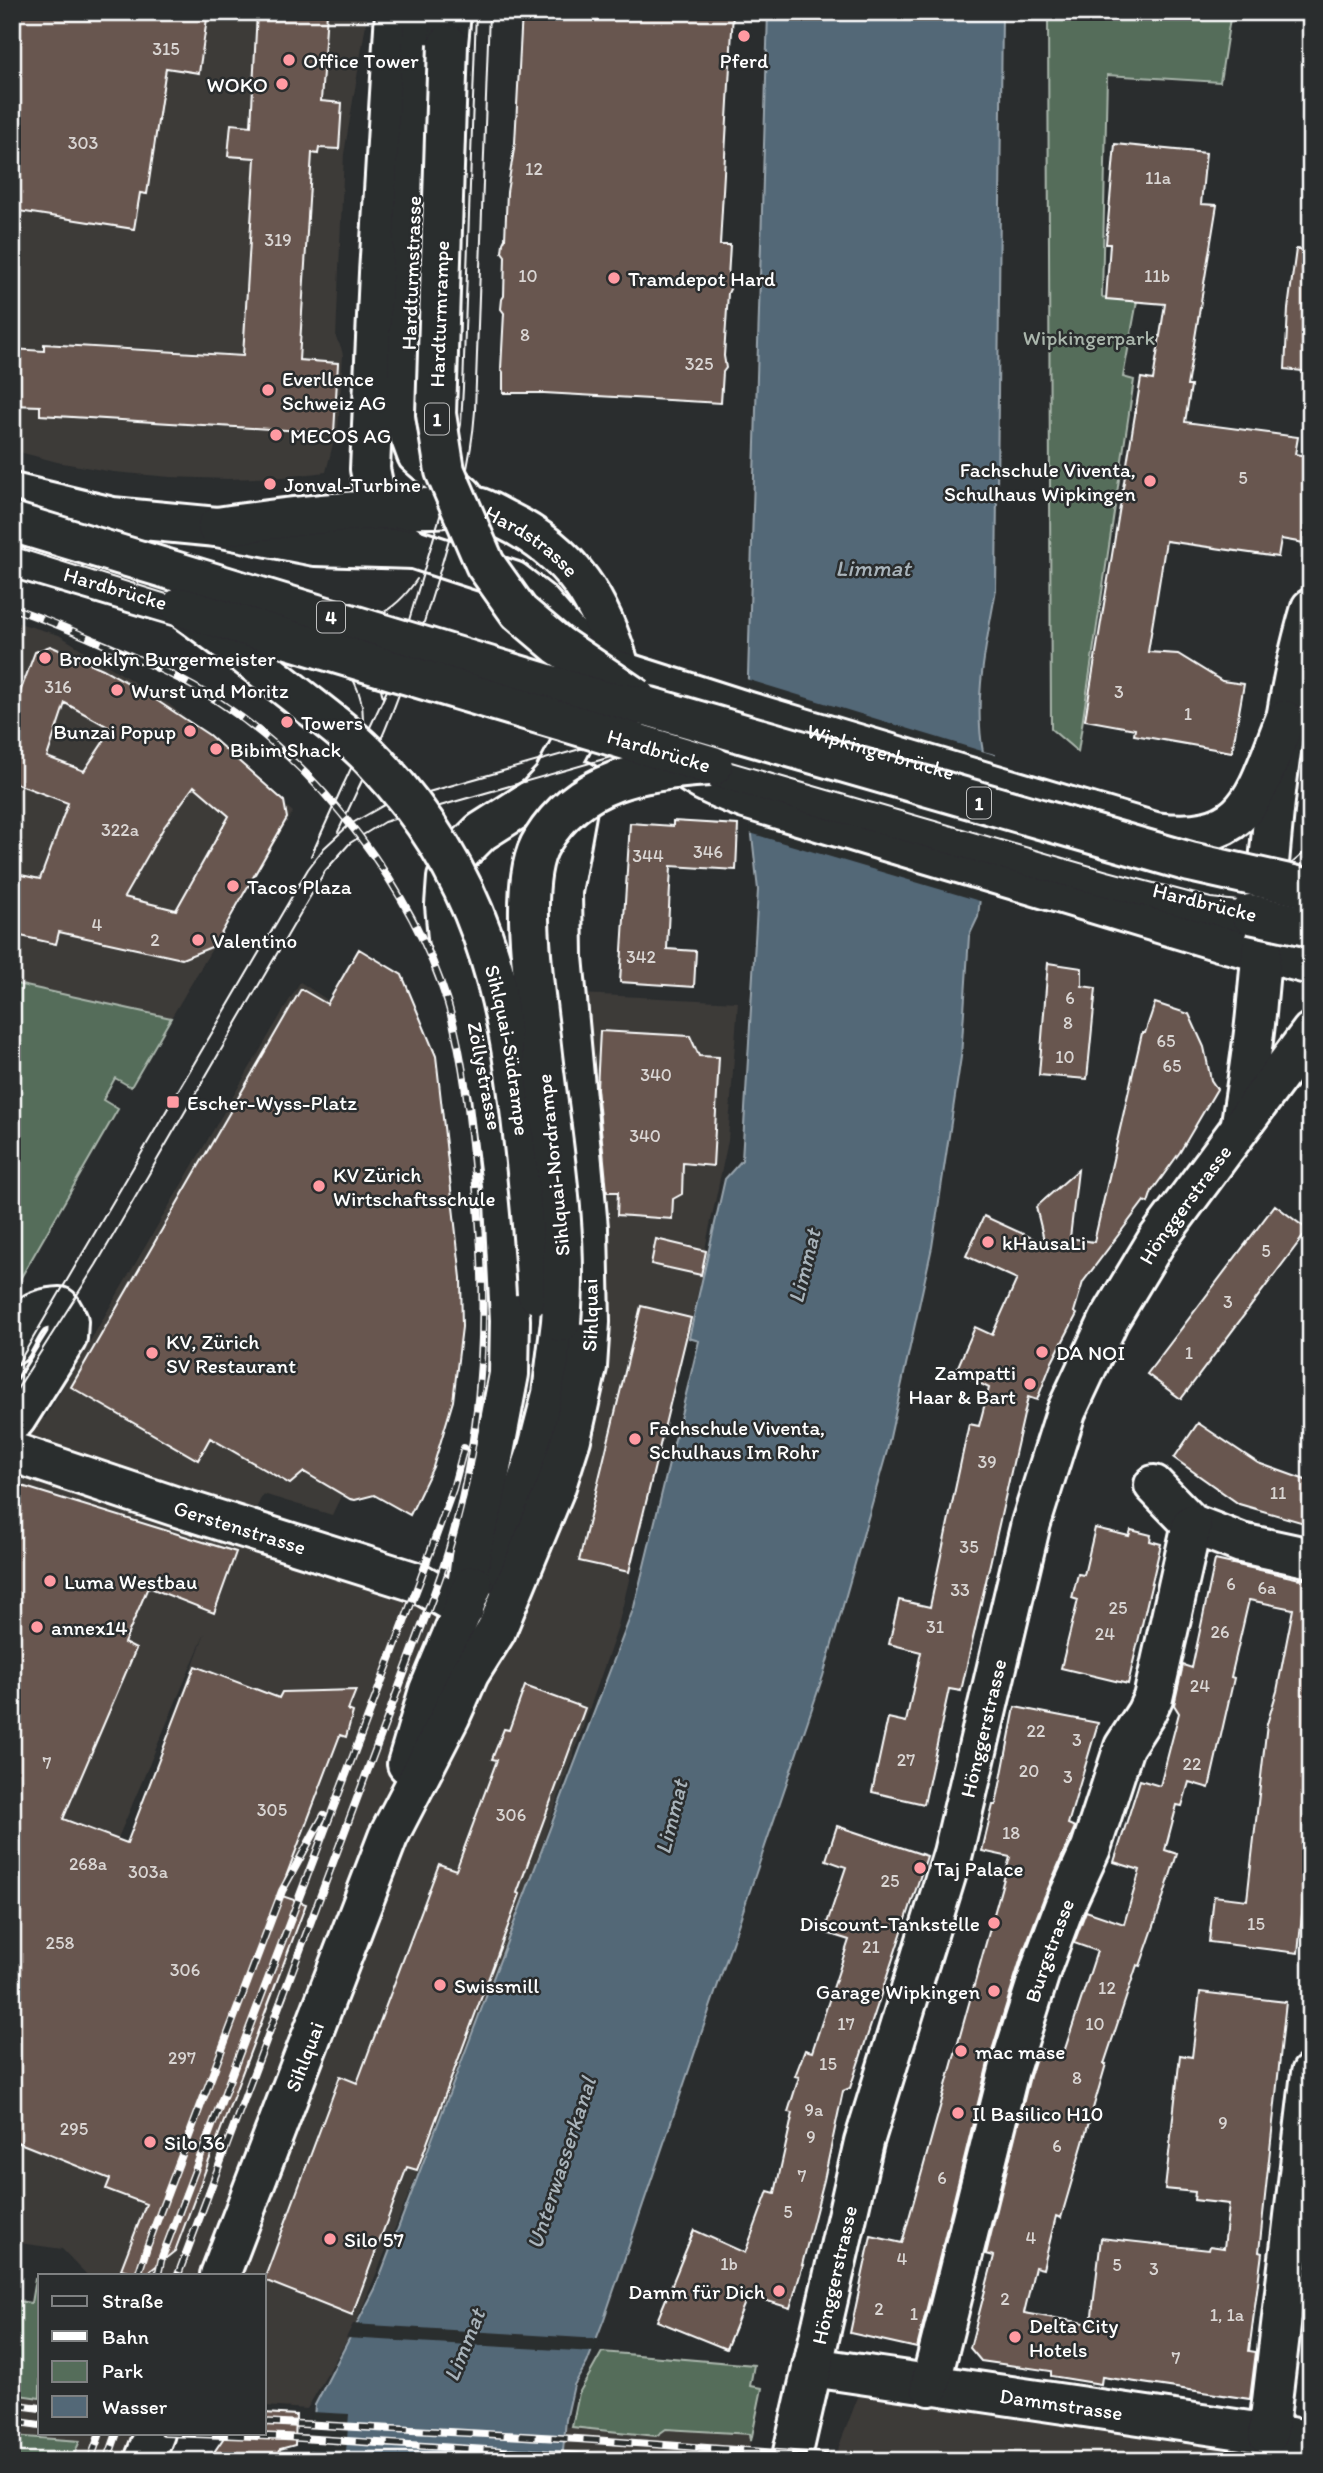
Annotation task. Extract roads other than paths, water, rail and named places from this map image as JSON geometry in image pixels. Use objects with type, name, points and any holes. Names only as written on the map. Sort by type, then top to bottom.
[{"type":"street","name":"Hardturmstrasse","points":[[378,508],[370,469],[395,12]]},
{"type":"street","name":"Hardturmstrasse","points":[[424,12],[407,376],[407,428],[417,455],[475,506]]},
{"type":"street","name":"Hardturmrampe","points":[[449,28],[436,414],[445,471],[485,564],[519,612],[558,645],[650,707]]},
{"type":"street","name":"Hardstrasse","points":[[12,494],[112,517],[217,527],[315,546],[414,549],[513,581],[540,602],[610,688]]},
{"type":"street","name":"Hardstrasse","points":[[217,527],[378,508],[475,506],[544,543],[585,586],[605,619],[610,688]]},
{"type":"street","name":"Hardstrasse","points":[[378,508],[385,523],[397,537],[414,549]]},
{"type":"street","name":"Hardbrücke","points":[[12,522],[601,700],[650,707],[1190,862],[1311,889]]},
{"type":"street","name":"Hardbrücke","points":[[12,557],[713,766],[1019,854],[1250,914],[1311,927]]},
{"type":"street","name":"Sihlquai-Südrampe","points":[[181,607],[311,707],[374,761],[401,790],[430,829],[470,900],[498,979],[516,1071],[533,1218],[549,1308],[495,1525],[464,1609]]},
{"type":"street","points":[[1285,720],[1311,608]]},
{"type":"street","name":"Wipkingerbrücke","points":[[610,688],[746,711],[1156,832],[1179,835],[1213,830],[1234,820],[1250,803],[1285,720]]},
{"type":"street","points":[[578,758],[586,717],[610,688],[682,769],[708,785],[745,799],[1261,953],[1311,965]]},
{"type":"street","name":"Hönggerstrasse","points":[[1240,1129],[1252,1054],[1269,847],[1285,720]]},
{"type":"street","name":"Zöllystrasse","points":[[464,1609],[473,1542],[484,1505],[509,1374],[510,1320],[504,1202],[491,1096],[469,996],[448,938],[445,905],[447,878],[458,855],[481,832],[536,797],[578,758]]},
{"type":"street","name":"Sihlquai","points":[[220,2274],[388,1837],[450,1717],[469,1674],[496,1631],[551,1498],[571,1440],[587,1367],[590,1322],[588,1228],[563,957],[562,892],[579,789],[578,758]]},
{"type":"street","name":"Sihlquai-Nordrampe","points":[[469,1674],[482,1612],[537,1452],[552,1394],[549,1308],[564,1281],[531,957],[528,886],[540,842],[564,814],[601,786],[657,769],[713,766]]},
{"type":"street","name":"Hönggerstrasse","points":[[791,2461],[864,2142],[953,1853],[1031,1523],[1054,1445],[1082,1375],[1130,1282],[1157,1240],[1311,1032]]},
{"type":"street","points":[[12,1345],[29,1316],[40,1308],[60,1307],[68,1321],[67,1338],[12,1421]]},
{"type":"street","name":"Gerstenstrasse","points":[[12,1452],[419,1583],[464,1609]]},
{"type":"street","points":[[1154,1485],[1192,1524],[1241,1543],[1311,1558]]},
{"type":"street","name":"Burgstrasse","points":[[930,2386],[1018,2040],[1057,1923],[1094,1840],[1124,1747],[1153,1698],[1192,1524]]},
{"type":"street","name":"Sihlquai","points":[[388,1837],[412,1742],[429,1690],[464,1609]]},
{"type":"street","points":[[1268,2435],[1311,2073]]},
{"type":"street","name":"Dammstrasse","points":[[812,2367],[1311,2440]]},
{"type":"street","points":[[144,2461],[155,2434]]},
{"type":"water","name":"Limmat","points":[[768,12],[1002,12],[996,589],[980,691],[983,752],[995,755],[978,917],[969,936],[961,1057],[932,1247],[887,1451],[823,1676],[604,2319],[587,2363],[574,2385],[566,2420],[562,2461],[307,2461],[311,2453],[315,2405],[375,2289],[634,1607],[699,1341],[689,1338],[725,1179],[742,1160],[758,890],[750,817],[744,808]]},
{"type":"tram line","points":[[340,792],[390,684],[449,486],[461,424],[476,12]]},
{"type":"tram line","points":[[359,787],[393,710],[421,631],[456,516],[470,454],[475,411],[489,12]]},
{"type":"tram line","points":[[12,534],[278,612],[326,629],[352,644],[369,661],[383,698]]},
{"type":"tram line","points":[[12,546],[321,642],[345,645],[368,643],[389,635],[409,621]]},
{"type":"tram line","points":[[322,624],[351,624],[377,616],[398,601],[417,579]]},
{"type":"tram line","points":[[316,644],[339,661],[355,683],[362,708],[361,737]]},
{"type":"tram line","points":[[12,1374],[308,869],[324,848],[349,825],[386,804],[612,740],[636,735],[671,733],[707,738],[1090,853],[1212,883],[1233,884],[1267,878],[1285,869],[1304,853],[1311,843]]},
{"type":"tram line","points":[[12,1397],[96,1265],[325,871],[350,843],[384,822],[632,751],[673,748],[700,753],[1108,871],[1211,898],[1238,901],[1265,897],[1279,892],[1311,872]]},
{"type":"tram line","points":[[338,832],[363,778]]},
{"type":"tram line","points":[[311,856],[344,783]]},
{"type":"railway","points":[[12,608],[133,657],[208,695],[259,731],[295,763],[328,798],[387,876],[412,918],[432,961],[454,1027],[464,1075],[472,1148],[481,1246],[482,1346],[472,1445],[451,1543],[178,2274]]},
{"type":"railway","points":[[158,2274],[162,2257],[419,1583],[453,1489],[464,1448]]},
{"type":"railway","points":[[138,2274],[282,1891],[324,1815]]},
{"type":"railway","points":[[12,2404],[38,2408]]},
{"type":"railway","points":[[12,2421],[38,2425]]},
{"type":"railway","points":[[266,2422],[578,2439],[895,2461]]},
{"type":"railway","points":[[90,2461],[100,2434]]},
{"type":"railway","points":[[107,2461],[117,2434]]},
{"type":"railway","points":[[194,2434],[285,2437],[659,2461]]},
{"type":"place","name":"Pferd","points":[[744,36]]},
{"type":"place","name":"Office Tower","points":[[289,60]]},
{"type":"place","name":"WOKO","points":[[282,84]]},
{"type":"place","name":"Tramdepot Hard","points":[[614,278]]},
{"type":"place","name":"Everllence Schweiz AG","points":[[268,390]]},
{"type":"place","name":"MECOS AG","points":[[276,435]]},
{"type":"place","name":"Fachschule Viventa, Schulhaus Wipkingen","points":[[1150,481]]},
{"type":"place","name":"Jonval-Turbine","points":[[270,484]]},
{"type":"place","name":"Brooklyn Burgermeister","points":[[45,658]]},
{"type":"place","name":"Wurst und Moritz","points":[[117,690]]},
{"type":"place","name":"Towers","points":[[287,722]]},
{"type":"place","name":"Bunzai Popup","points":[[190,731]]},
{"type":"place","name":"Bibim Shack","points":[[216,749]]},
{"type":"place","name":"Tacos Plaza","points":[[233,886]]},
{"type":"place","name":"Valentino","points":[[198,940]]},
{"type":"place","name":"Escher-Wyss-Platz","points":[[173,1102]]},
{"type":"place","name":"KV Zürich Wirtschaftsschule","points":[[319,1186]]},
{"type":"place","name":"kHausaLi","points":[[988,1242]]},
{"type":"place","name":"DA NOI","points":[[1042,1352]]},
{"type":"place","name":"KV, Zürich SV Restaurant","points":[[152,1353]]},
{"type":"place","name":"Zampatti Haar & Bart","points":[[1030,1384]]},
{"type":"place","name":"Fachschule Viventa, Schulhaus Im Rohr","points":[[635,1439]]},
{"type":"place","name":"Luma Westbau","points":[[50,1581]]},
{"type":"place","name":"annex14","points":[[37,1627]]},
{"type":"place","name":"Taj Palace","points":[[920,1868]]},
{"type":"place","name":"Discount-Tankstelle","points":[[994,1923]]},
{"type":"place","name":"Swissmill","points":[[440,1985]]},
{"type":"place","name":"Garage Wipkingen","points":[[994,1991]]},
{"type":"place","name":"mac mase","points":[[961,2051]]},
{"type":"place","name":"Il Basilico H10","points":[[958,2113]]},
{"type":"place","name":"Silo 36","points":[[150,2142]]},
{"type":"place","name":"Silo 57","points":[[330,2239]]},
{"type":"place","name":"Damm für Dich","points":[[779,2291]]},
{"type":"place","name":"Delta City Hotels","points":[[1015,2337]]},
{"type":"park label","name":"Wipkingerpark","points":[[1089,337]]},
{"type":"water label","name":"Unterwasserkanal","points":[[561,2163]]}]
